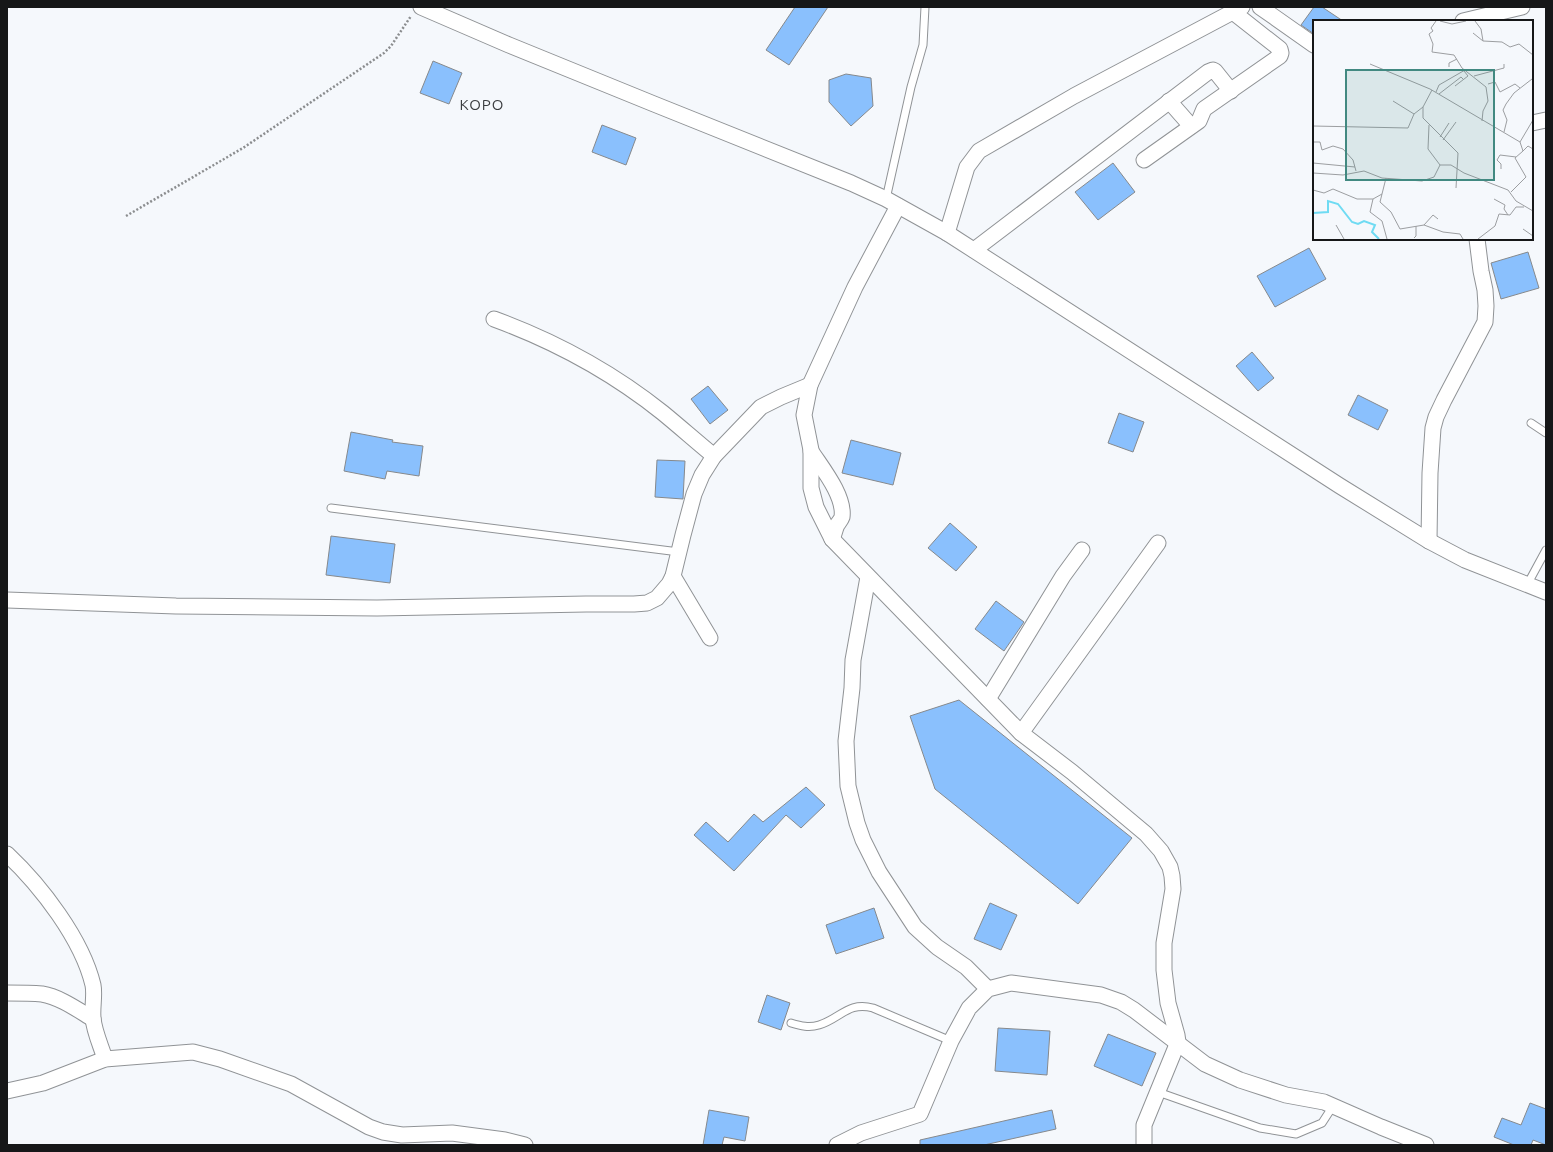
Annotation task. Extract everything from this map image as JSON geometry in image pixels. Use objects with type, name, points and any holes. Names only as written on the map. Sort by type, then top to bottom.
[{"type":"street","points":[[1260,7],[1313,44]]},
{"type":"street","points":[[1467,20],[1522,7]]},
{"type":"street","points":[[947,233],[967,167],[979,151],[1074,96],[1238,9],[1280,49],[1281,53],[1272,62],[1203,110],[1198,121],[1144,160]]},
{"type":"street","points":[[417,10],[851,183],[892,203],[947,233],[1334,482],[1429,541],[1465,560],[1546,592]]},
{"type":"street","points":[[974,250],[1208,72],[1213,70],[1231,91]]},
{"type":"street","points":[[1169,101],[1191,126]]},
{"type":"street","points":[[1533,123],[1546,120]]},
{"type":"street","points":[[892,203],[810,385],[804,414],[811,450],[813,496],[818,513],[824,521],[832,539],[868,577],[1022,733],[1072,772],[1146,834],[1161,851],[1170,867],[1173,889],[1164,944],[1164,970],[1168,1003],[1178,1042],[1144,1125],[1144,1145]]},
{"type":"street","points":[[1429,541],[1430,473],[1433,428],[1442,405],[1484,322],[1486,306],[1485,290],[1477,240]]},
{"type":"street","points":[[494,319],[528,331],[604,372],[662,412],[714,456]]},
{"type":"street","points":[[7,600],[176,606],[377,608],[647,603],[657,598],[669,584],[673,576],[694,494],[702,475],[714,456],[762,407],[810,385]]},
{"type":"street","points":[[811,450],[834,487],[843,508],[841,520],[837,525],[832,539]]},
{"type":"street","points":[[1022,733],[1158,543]]},
{"type":"street","points":[[988,698],[1063,576],[1082,550]]},
{"type":"street","points":[[673,576],[710,638]]},
{"type":"street","points":[[868,577],[853,660],[852,688],[846,741],[848,786],[857,823],[863,840],[879,872],[915,927],[936,947],[966,967],[988,989]]},
{"type":"street","points":[[7,854],[34,881],[75,941],[87,965],[93,987],[93,1019],[105,1059]]},
{"type":"street","points":[[837,1145],[861,1133],[920,1114],[950,1042],[963,1016],[988,989],[1011,983],[1101,995],[1121,1002],[1178,1042],[1205,1064],[1240,1080],[1286,1095],[1324,1102],[1381,1128],[1426,1145]]},
{"type":"street","points":[[7,993],[36,994],[51,997],[71,1006],[93,1019]]},
{"type":"street","points":[[7,1091],[43,1083],[105,1059],[185,1052],[203,1054],[290,1084],[369,1128],[383,1132],[422,1139],[452,1133],[505,1140],[525,1145]]},
{"type":"lane","points":[[892,203],[911,87],[923,45],[925,7]]},
{"type":"lane","points":[[1532,423],[1546,433]]},
{"type":"lane","points":[[331,508],[679,552]]},
{"type":"lane","points":[[1527,585],[1546,550]]},
{"type":"lane","points":[[791,1023],[804,1026],[818,1025],[850,1008],[866,1006],[874,1008],[950,1042]]},
{"type":"lane","points":[[1158,1092],[1260,1128],[1296,1134],[1322,1123],[1333,1106]]},
{"type":"path","points":[[126,216],[243,148],[384,53],[391,46],[417,10]]},
{"type":"building","points":[[795,7],[828,7],[789,65],[766,50]]},
{"type":"building","points":[[1314,7],[1322,7],[1342,20],[1313,20],[1313,33],[1301,25]]},
{"type":"building","points":[[433,61],[462,73],[449,104],[420,93]]},
{"type":"building","points":[[846,74],[871,78],[873,106],[851,126],[829,102],[829,80]]},
{"type":"building","points":[[602,125],[636,138],[626,165],[592,152]]},
{"type":"building","points":[[1113,163],[1135,192],[1098,220],[1075,192]]},
{"type":"building","points":[[1309,248],[1326,279],[1275,307],[1257,276]]},
{"type":"building","points":[[1528,252],[1539,288],[1501,299],[1491,263]]},
{"type":"building","points":[[1252,352],[1274,378],[1258,391],[1236,366]]},
{"type":"building","points":[[708,386],[728,410],[710,424],[691,399]]},
{"type":"building","points":[[1358,395],[1388,410],[1378,430],[1348,415]]},
{"type":"building","points":[[1119,413],[1144,422],[1133,452],[1108,443]]},
{"type":"building","points":[[351,432],[393,440],[392,442],[423,446],[419,476],[387,471],[385,479],[344,471]]},
{"type":"building","points":[[851,440],[901,453],[893,485],[842,473]]},
{"type":"building","points":[[657,460],[685,461],[683,499],[655,497]]},
{"type":"building","points":[[950,523],[977,547],[956,571],[928,548]]},
{"type":"building","points":[[331,536],[395,544],[390,583],[326,575]]},
{"type":"building","points":[[996,601],[1024,622],[1004,651],[975,629]]},
{"type":"building","points":[[959,700],[1132,838],[1078,904],[935,789],[910,716]]},
{"type":"building","points":[[806,787],[825,805],[801,828],[786,815],[734,871],[694,835],[706,822],[728,842],[754,814],[763,822]]},
{"type":"building","points":[[990,903],[1017,915],[1001,950],[974,939]]},
{"type":"building","points":[[874,908],[884,938],[836,954],[826,925]]},
{"type":"building","points":[[767,995],[790,1003],[781,1030],[758,1022]]},
{"type":"building","points":[[998,1028],[1050,1031],[1047,1075],[995,1071]]},
{"type":"building","points":[[1108,1034],[1156,1053],[1142,1086],[1094,1066]]},
{"type":"building","points":[[1530,1103],[1546,1109],[1546,1145],[1533,1140],[1531,1145],[1514,1145],[1494,1137],[1502,1118],[1521,1125]]},
{"type":"building","points":[[709,1110],[749,1117],[745,1141],[724,1137],[722,1145],[703,1145]]},
{"type":"building","points":[[1052,1110],[1056,1129],[984,1145],[920,1145],[920,1140]]},
{"type":"district","name":"KOPO","points":[[482,105]]}]
